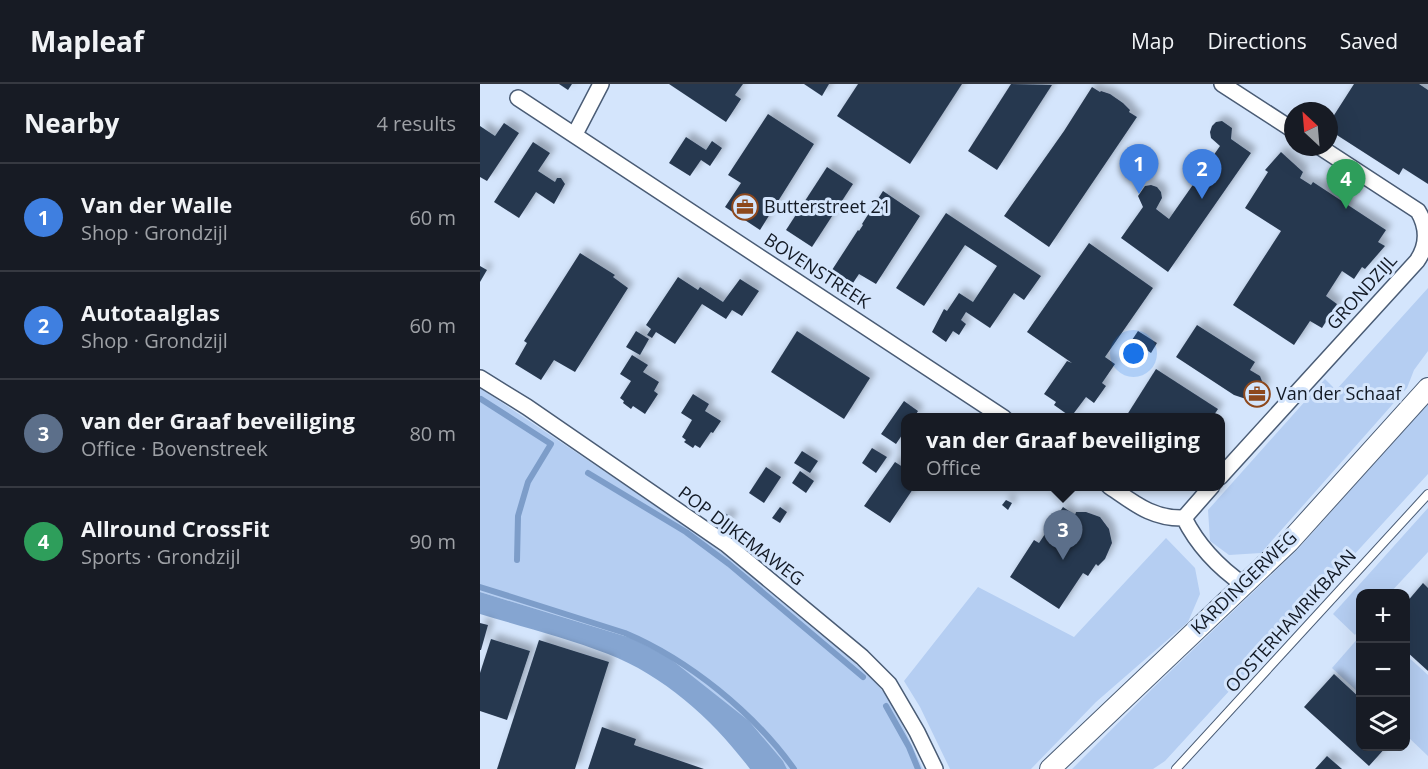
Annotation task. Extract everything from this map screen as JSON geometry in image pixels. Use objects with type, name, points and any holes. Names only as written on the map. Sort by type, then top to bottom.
[{"type":"street","points":[[575,134],[601,84]]},
{"type":"street","points":[[1222,84],[1284,124]]},
{"type":"street","name":"BOVENSTREEK","points":[[518,98],[998,413]]},
{"type":"street","name":"GRONDZIJL","points":[[1225,473],[1417,261],[1425,248],[1428,232],[1418,211],[1334,156]]},
{"type":"street","name":"POP DIJKEMAWEG","points":[[480,378],[537,413],[726,544],[862,657],[889,684],[913,724],[934,769]]},
{"type":"street","name":"KARDINGERWEG","points":[[1050,769],[1289,542],[1428,388]]},
{"type":"street","points":[[1117,491],[1150,513],[1184,518]]},
{"type":"street","points":[[1184,518],[1208,491]]},
{"type":"street","points":[[1184,518],[1209,556],[1244,585]]},
{"type":"lane","name":"OOSTERHAMRIKBAAN","points":[[1176,769],[1428,494]]},
{"type":"shaded area","points":[[1428,288],[1428,351],[1414,370],[1407,388],[1261,553],[1229,555],[1210,541],[1208,510],[1325,379],[1336,390]]},
{"type":"shaded area","points":[[480,388],[695,532],[868,674],[891,701],[923,769],[787,769],[783,761],[749,721],[631,638],[480,592]]},
{"type":"shaded area","points":[[1428,404],[1428,474],[1165,761],[1153,769],[1072,769],[1297,550]]},
{"type":"shaded area","points":[[1428,508],[1428,552],[1394,589],[1356,589],[1355,635],[1333,614]]},
{"type":"shaded area","points":[[1166,538],[1195,568],[1200,594],[1188,622],[1096,702],[1031,769],[950,769],[920,707],[904,681],[978,587],[1074,637]]},
{"type":"shaded area","points":[[480,592],[631,638],[668,657],[749,721],[783,761],[787,769],[750,769],[721,734],[687,702],[649,674],[629,663],[576,643],[480,614]]},
{"type":"shaded area","points":[[1356,641],[1356,690],[1332,668]]},
{"type":"shaded area","points":[[1410,659],[1428,675],[1428,756],[1410,739]]},
{"type":"building","points":[[559,84],[572,84],[568,90]]},
{"type":"building","points":[[669,84],[743,84],[735,95],[741,99],[726,122]]},
{"type":"building","points":[[804,84],[829,84],[822,96]]},
{"type":"building","points":[[858,84],[962,84],[910,164],[837,116]]},
{"type":"building","points":[[1011,84],[1052,85],[997,170],[968,151]]},
{"type":"building","points":[[1354,84],[1419,84],[1428,90],[1428,184],[1403,168],[1399,175],[1338,136],[1338,109]]},
{"type":"building","points":[[1092,87],[1110,94],[1137,117],[1049,247],[1004,216]]},
{"type":"building","points":[[768,114],[814,144],[760,230],[725,207],[741,183],[728,175]]},
{"type":"building","points":[[1222,121],[1232,128],[1231,139],[1251,153],[1168,272],[1121,238],[1143,207],[1138,196],[1145,186],[1157,187],[1161,192],[1162,198],[1156,209],[1169,219],[1220,146],[1211,138],[1210,132],[1216,122]]},
{"type":"building","points":[[504,123],[519,133],[487,181],[480,177],[480,126],[495,136]]},
{"type":"building","points":[[686,137],[706,150],[712,141],[722,148],[710,166],[701,160],[690,176],[669,163]]},
{"type":"building","points":[[533,142],[550,153],[538,171],[555,182],[557,178],[561,178],[565,184],[554,204],[536,192],[519,218],[494,202]]},
{"type":"building","points":[[1281,152],[1303,172],[1300,178],[1311,185],[1313,182],[1386,230],[1378,242],[1385,246],[1365,269],[1362,267],[1354,279],[1342,271],[1326,296],[1337,304],[1322,328],[1310,321],[1294,345],[1233,305],[1281,231],[1245,208],[1268,172],[1265,170]]},
{"type":"building","points":[[827,167],[853,184],[812,247],[786,230]]},
{"type":"building","points":[[883,191],[920,216],[876,284],[859,274],[853,283],[832,270]]},
{"type":"building","points":[[946,213],[1041,276],[1024,300],[1014,293],[990,328],[966,312],[961,320],[966,324],[959,335],[953,331],[946,342],[932,332],[944,309],[947,311],[959,293],[973,302],[997,266],[965,245],[924,306],[896,288]]},
{"type":"building","points":[[1089,243],[1153,288],[1105,357],[1115,364],[1102,383],[1106,386],[1094,403],[1086,397],[1074,413],[1065,413],[1054,405],[1056,402],[1044,394],[1067,361],[1072,363],[1027,332]]},
{"type":"building","points":[[580,253],[615,275],[613,277],[628,288],[575,372],[554,360],[541,380],[515,364],[527,343],[524,341]]},
{"type":"building","points":[[480,266],[487,270],[480,282]]},
{"type":"building","points":[[678,277],[698,290],[700,287],[723,302],[740,279],[759,291],[742,316],[732,310],[726,319],[702,304],[675,344],[656,332],[652,338],[647,335],[651,329],[646,325]]},
{"type":"building","points":[[1197,325],[1255,362],[1250,370],[1260,376],[1264,386],[1259,396],[1249,400],[1234,395],[1176,357]]},
{"type":"building","points":[[636,331],[649,339],[640,355],[626,347]]},
{"type":"building","points":[[797,331],[870,378],[844,419],[771,372]]},
{"type":"building","points":[[1138,331],[1157,343],[1151,353],[1132,340]]},
{"type":"building","points":[[632,355],[648,365],[643,372],[659,382],[654,391],[658,394],[645,414],[633,406],[631,409],[620,398],[631,381],[620,374]]},
{"type":"building","points":[[1156,369],[1218,409],[1215,413],[1128,413]]},
{"type":"building","points":[[693,394],[709,404],[705,411],[721,421],[700,448],[695,445],[693,448],[684,442],[686,440],[682,437],[692,420],[681,413]]},
{"type":"building","points":[[904,401],[918,411],[917,413],[901,413],[901,436],[896,444],[881,434]]},
{"type":"building","points":[[872,448],[887,457],[876,473],[862,463]]},
{"type":"building","points":[[802,451],[818,461],[810,473],[794,463]]},
{"type":"building","points":[[895,462],[901,466],[901,491],[912,491],[890,523],[864,506]]},
{"type":"building","points":[[766,467],[781,477],[764,503],[749,493]]},
{"type":"building","points":[[800,471],[814,481],[806,493],[792,483]]},
{"type":"building","points":[[1006,500],[1012,503],[1008,510],[1002,505]]},
{"type":"building","points":[[780,507],[787,512],[780,523],[772,518]]},
{"type":"building","points":[[1063,507],[1075,515],[1076,512],[1086,512],[1100,517],[1109,529],[1112,543],[1105,559],[1098,566],[1096,564],[1088,576],[1083,573],[1059,609],[1010,577],[1034,540],[1039,543]]},
{"type":"building","points":[[725,513],[732,518],[726,526],[719,521]]},
{"type":"building","points":[[1423,583],[1428,588],[1428,671],[1410,655],[1410,598]]},
{"type":"building","points":[[480,623],[488,625],[481,650],[480,650]]},
{"type":"building","points":[[491,639],[530,651],[507,720],[480,711],[480,673]]},
{"type":"building","points":[[539,640],[609,662],[575,769],[497,769]]},
{"type":"building","points":[[1334,674],[1356,694],[1356,751],[1382,751],[1369,766],[1304,707]]},
{"type":"building","points":[[602,727],[636,739],[634,745],[704,769],[588,769]]},
{"type":"building","points":[[1327,756],[1342,769],[1315,769]]},
{"type":"waterway","points":[[481,399],[551,444],[528,482],[518,516],[517,560]]},
{"type":"waterway","points":[[588,473],[686,532],[729,564],[863,677]]},
{"type":"waterway","points":[[480,587],[625,633],[649,644],[696,673],[740,708],[778,748],[794,769]]},
{"type":"waterway","points":[[886,706],[909,747],[918,769]]},
{"type":"place","name":"Van der Walle","points":[[1139,194]]},
{"type":"place","name":"Autotaalglas","points":[[1202,199]]},
{"type":"place","name":"Butterstreet 21","points":[[745,207]]},
{"type":"place","name":"Allround CrossFit","points":[[1346,209]]},
{"type":"place","name":"Van der Schaaf","points":[[1257,394]]},
{"type":"place","name":"van der Graaf beveiliging","points":[[1063,560]]}]
